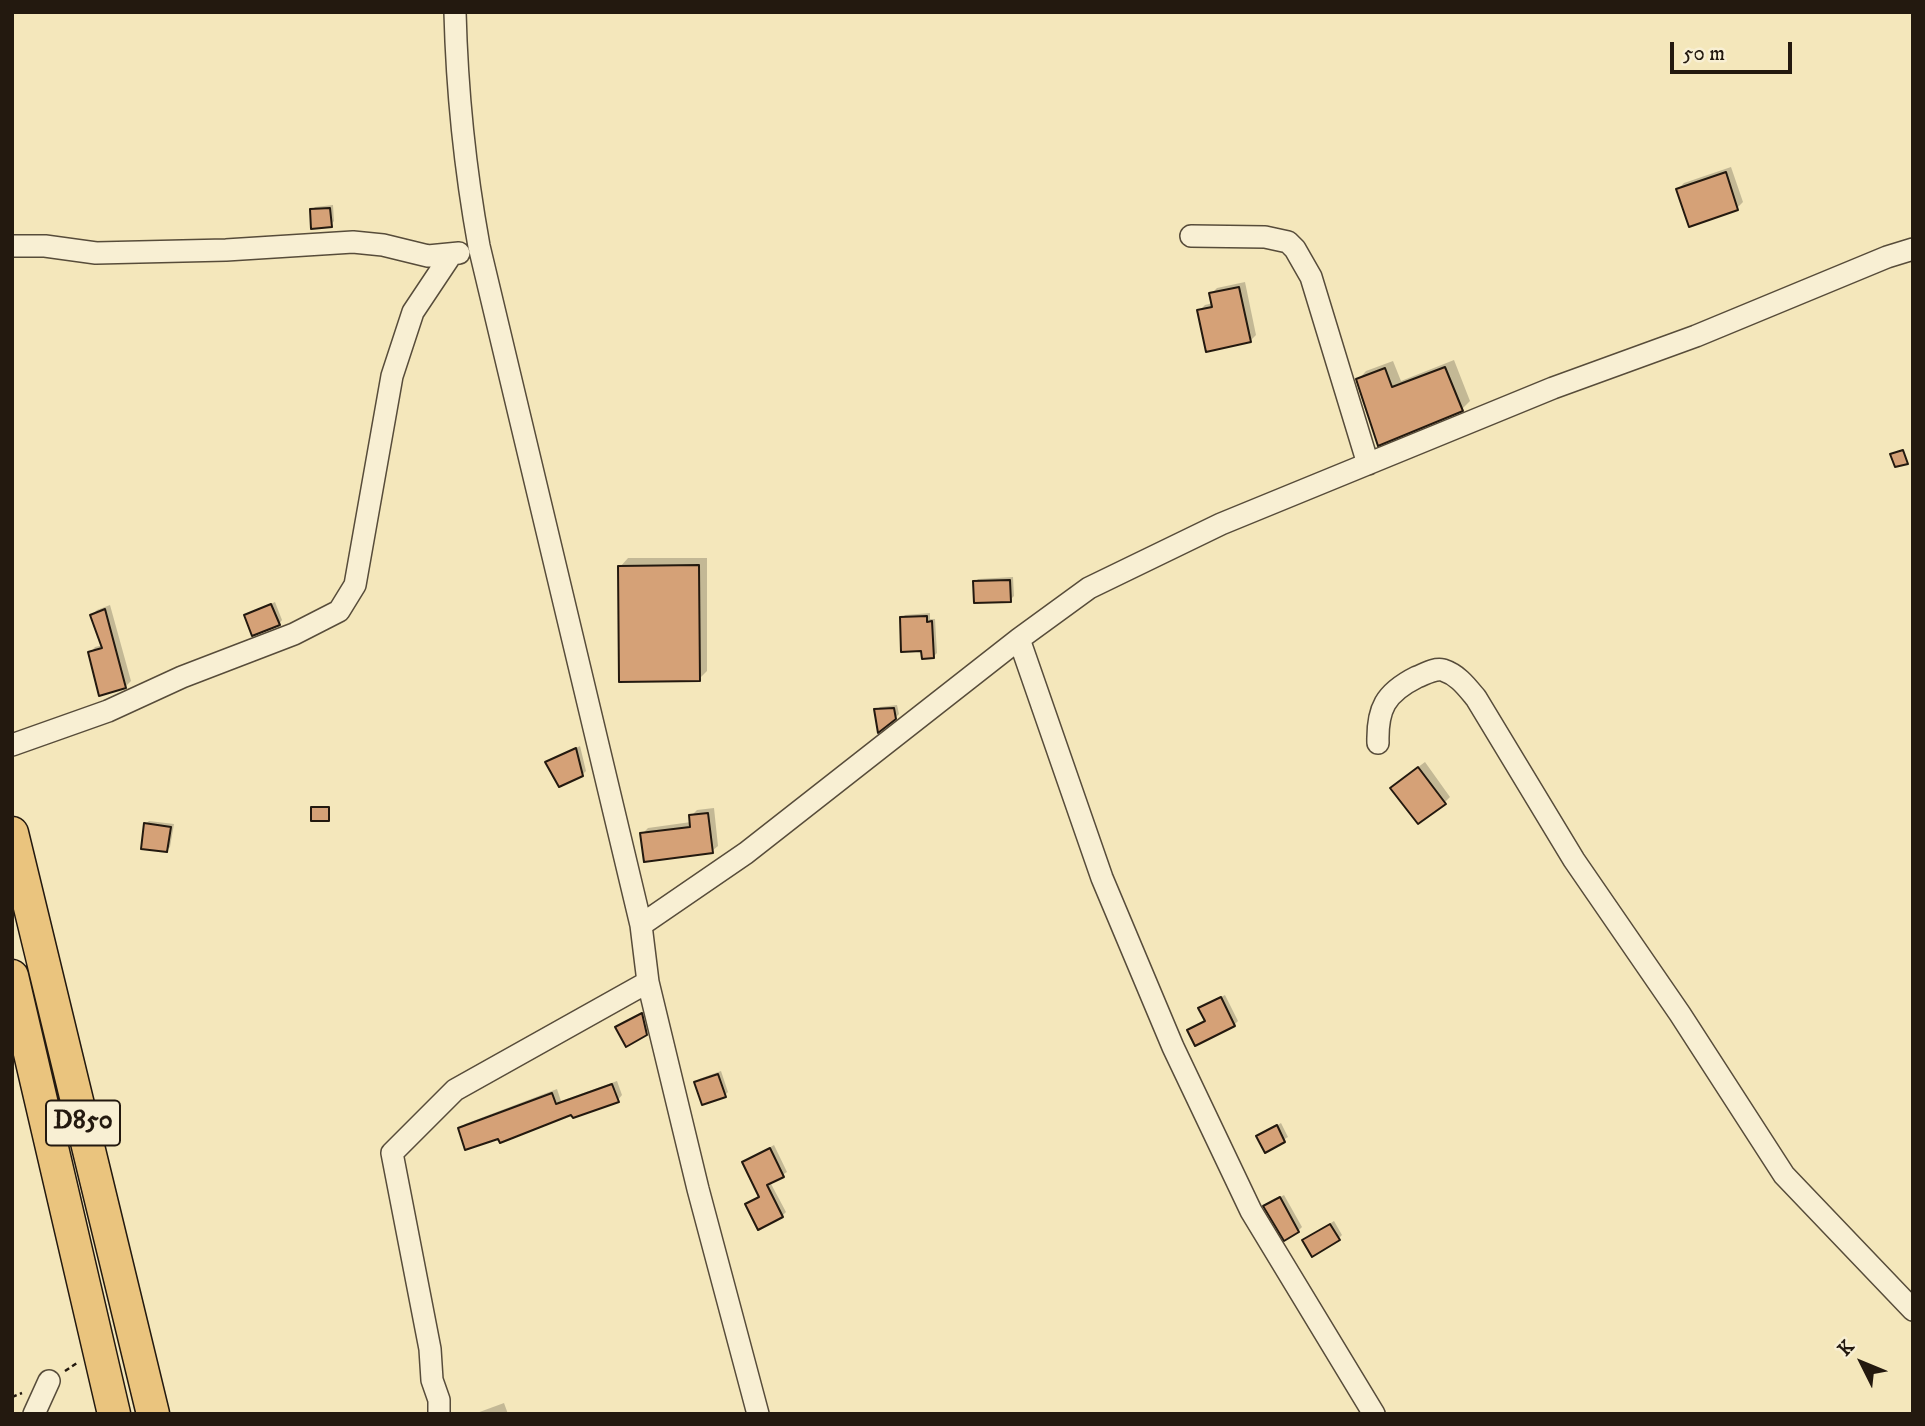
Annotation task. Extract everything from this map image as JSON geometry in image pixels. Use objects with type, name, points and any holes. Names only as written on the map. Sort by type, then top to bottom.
[{"type":"highway","name":"D850","points":[[12,833],[153,1414]]},
{"type":"highway","name":"D850","points":[[12,976],[19,1026],[114,1414]]},
{"type":"street","points":[[455,12],[458,88],[470,196],[480,246],[641,925],[648,982],[698,1189],[758,1414]]},
{"type":"street","points":[[1192,236],[1265,237],[1288,242],[1295,249],[1311,277],[1368,464]]},
{"type":"street","points":[[12,246],[45,246],[96,253],[226,250],[353,242],[383,245],[428,256],[451,255],[480,246]]},
{"type":"street","points":[[641,925],[746,853],[1019,639],[1089,588],[1222,524],[1553,388],[1696,336],[1887,257],[1913,249]]},
{"type":"street","points":[[12,745],[108,711],[182,677],[294,634],[339,611],[355,585],[392,376],[413,312],[451,255]]},
{"type":"street","points":[[1019,639],[1102,878],[1173,1047],[1251,1211],[1374,1414]]},
{"type":"street","points":[[1378,743],[1378,720],[1386,700],[1405,683],[1440,669],[1459,678],[1476,698],[1574,860],[1687,1025],[1784,1175],[1913,1310]]},
{"type":"street","points":[[439,1414],[439,1400],[432,1380],[430,1349],[399,1196],[399,1178],[392,1153],[455,1090],[648,982]]},
{"type":"street","points":[[33,1414],[49,1381]]},
{"type":"building","points":[[1726,172],[1738,210],[1689,227],[1676,189]]},
{"type":"building","points":[[330,208],[332,227],[311,229],[310,209]]},
{"type":"building","points":[[1239,287],[1251,342],[1206,352],[1197,310],[1212,307],[1209,293]]},
{"type":"building","points":[[1445,367],[1463,411],[1378,446],[1356,379],[1385,368],[1392,387]]},
{"type":"building","points":[[1903,450],[1908,464],[1895,467],[1890,454]]},
{"type":"building","points":[[699,565],[700,681],[619,682],[618,566]]},
{"type":"building","points":[[1010,580],[1011,602],[974,603],[973,581]]},
{"type":"building","points":[[271,604],[280,625],[252,636],[244,615]]},
{"type":"building","points":[[105,609],[126,688],[99,696],[88,652],[102,648],[90,615]]},
{"type":"building","points":[[927,616],[927,622],[932,621],[934,658],[922,659],[921,651],[901,652],[900,617]]},
{"type":"building","points":[[894,708],[896,719],[878,733],[874,709]]},
{"type":"building","points":[[576,748],[583,776],[559,787],[545,762]]},
{"type":"building","points":[[1418,767],[1446,804],[1418,824],[1390,788]]},
{"type":"building","points":[[311,807],[329,807],[329,821],[311,821]]},
{"type":"building","points":[[708,813],[713,853],[644,862],[640,833],[690,827],[689,815]]},
{"type":"building","points":[[144,823],[171,827],[167,852],[141,849]]},
{"type":"building","points":[[1221,997],[1235,1026],[1195,1046],[1187,1030],[1205,1021],[1198,1008]]},
{"type":"building","points":[[642,1013],[647,1035],[626,1047],[615,1027]]},
{"type":"building","points":[[718,1074],[726,1097],[702,1105],[694,1082]]},
{"type":"building","points":[[612,1084],[619,1102],[573,1118],[571,1115],[500,1143],[498,1139],[465,1150],[458,1128],[552,1093],[556,1104]]},
{"type":"building","points":[[1277,1125],[1285,1142],[1265,1153],[1256,1136]]},
{"type":"building","points":[[770,1148],[784,1177],[767,1185],[783,1217],[758,1230],[745,1204],[759,1197],[742,1162]]},
{"type":"building","points":[[1280,1197],[1299,1232],[1284,1241],[1263,1206]]},
{"type":"building","points":[[1330,1224],[1340,1240],[1312,1257],[1302,1240]]}]
